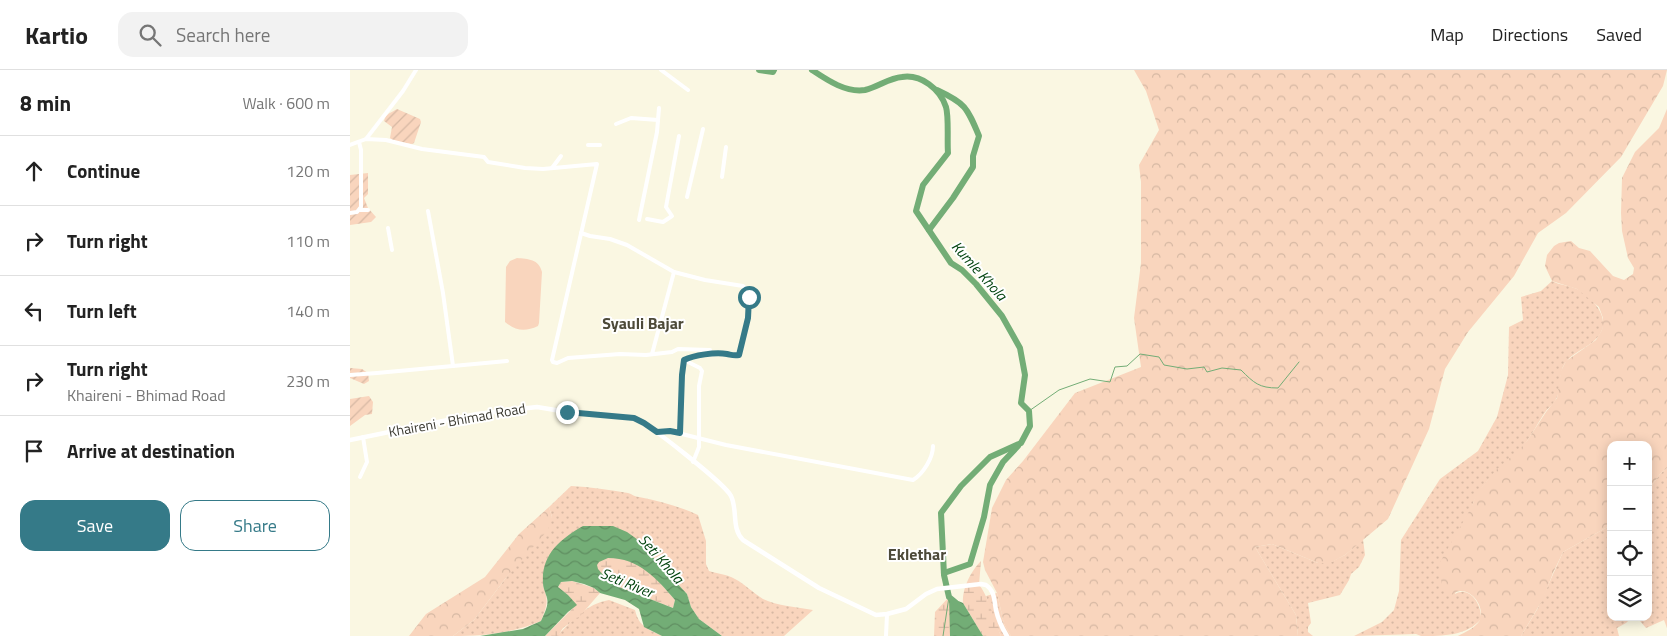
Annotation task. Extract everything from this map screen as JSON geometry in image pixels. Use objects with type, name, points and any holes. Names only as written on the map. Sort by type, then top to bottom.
[{"type":"main road","name":"Khaireni - Bhimad Road","points":[[350,440],[477,414],[537,407],[567,412],[634,418],[657,432],[729,492],[736,509],[736,529],[743,540],[832,595],[869,612],[880,615],[887,614]]},
{"type":"main road","points":[[887,614],[906,609],[930,591],[981,584],[988,586],[992,590],[996,610],[1007,636]]},
{"type":"street","points":[[366,139],[403,91],[416,70]]},
{"type":"street","points":[[661,70],[688,90]]},
{"type":"street","points":[[639,220],[657,132],[659,108]]},
{"type":"street","points":[[616,124],[631,118],[658,120]]},
{"type":"street","points":[[686,197],[703,129]]},
{"type":"street","points":[[647,219],[663,222],[672,216],[666,207],[679,136]]},
{"type":"street","points":[[350,145],[366,139],[386,140],[422,149],[484,157],[488,162],[525,168],[597,164],[552,362],[557,363],[568,358],[672,352],[678,349],[710,350],[709,355]]},
{"type":"street","points":[[358,142],[361,150],[360,210]]},
{"type":"street","points":[[588,145],[600,146]]},
{"type":"street","points":[[722,178],[726,147]]},
{"type":"street","points":[[552,168],[561,156]]},
{"type":"street","points":[[350,213],[368,210]]},
{"type":"street","points":[[428,212],[443,293],[453,366]]},
{"type":"street","points":[[388,228],[392,250]]},
{"type":"street","points":[[581,233],[610,238],[627,245],[674,272],[704,280],[743,286],[749,291],[748,318],[739,355],[709,355],[684,360]]},
{"type":"street","points":[[652,354],[674,272]]},
{"type":"street","points":[[680,433],[684,360]]},
{"type":"street","points":[[684,360],[700,368],[702,371],[699,386],[700,438],[694,462]]},
{"type":"street","points":[[350,374],[507,361]]},
{"type":"street","points":[[657,432],[670,431],[864,472],[914,480],[931,458],[933,446]]},
{"type":"street","points":[[360,477],[367,462],[363,437]]},
{"type":"street","points":[[886,636],[887,614]]},
{"type":"green space","points":[[1134,70],[1667,70],[1663,86],[1621,157],[1566,213],[1538,233],[1514,276],[1468,332],[1445,369],[1429,429],[1388,519],[1345,555],[1330,563],[1318,563],[1272,544],[1255,547],[1296,615],[1298,636],[1011,636],[1004,624],[997,593],[985,570],[983,562],[992,508],[1006,480],[1023,461],[1075,393],[1141,367],[1134,318],[1141,263],[1141,182],[1139,165],[1159,130],[1146,91]]},
{"type":"green space","points":[[397,109],[420,119],[421,122],[412,144],[394,141],[390,138],[392,127],[384,121],[387,115]]},
{"type":"green space","points":[[1667,109],[1667,468],[1652,485],[1652,441],[1607,441],[1607,527],[1563,552],[1543,599],[1521,636],[1458,636],[1478,623],[1481,613],[1480,608],[1475,598],[1470,594],[1459,591],[1450,596],[1445,593],[1442,587],[1439,564],[1471,508],[1477,493],[1496,470],[1527,441],[1557,398],[1561,371],[1566,361],[1596,340],[1602,330],[1603,318],[1599,307],[1577,289],[1552,281],[1545,266],[1547,255],[1559,243],[1571,241],[1579,248],[1590,251],[1613,276],[1624,280],[1633,274],[1634,268],[1628,258],[1622,231],[1622,178],[1635,152],[1659,128]]},
{"type":"green space","points":[[368,173],[368,194],[364,198],[368,208],[376,217],[371,222],[350,225],[350,175]]},
{"type":"green space","points":[[517,258],[536,262],[542,272],[539,323],[538,326],[525,330],[517,329],[505,322],[506,267],[510,261]]},
{"type":"green space","points":[[1552,281],[1577,289],[1590,298],[1600,311],[1603,318],[1603,326],[1601,333],[1595,340],[1565,363],[1561,371],[1559,391],[1555,401],[1518,452],[1487,481],[1473,503],[1455,594],[1466,592],[1470,594],[1477,603],[1481,619],[1469,629],[1454,634],[1354,636],[1382,622],[1394,610],[1399,591],[1401,540],[1440,479],[1478,451],[1497,417],[1508,375],[1509,327],[1523,320],[1521,297],[1541,291]]},
{"type":"green space","points":[[350,368],[362,369],[368,373],[369,381],[364,384],[350,378]]},
{"type":"green space","points":[[369,396],[373,402],[372,414],[365,415],[350,426],[350,399]]},
{"type":"green space","points":[[1667,468],[1667,628],[1664,620],[1646,628],[1640,621],[1652,621],[1652,485]]},
{"type":"green space","points":[[571,486],[628,493],[636,497],[676,506],[698,515],[706,541],[706,564],[709,571],[735,579],[763,599],[781,605],[813,610],[784,636],[722,636],[699,619],[691,607],[687,594],[641,542],[543,586],[546,604],[541,621],[498,633],[453,636],[474,620],[552,517],[549,507]]},
{"type":"green space","points":[[549,507],[552,517],[548,530],[505,579],[474,620],[453,636],[409,636],[426,614],[485,577],[519,534]]},
{"type":"green space","points":[[1607,527],[1607,621],[1628,621],[1617,628],[1619,636],[1521,636],[1538,608],[1563,552]]},
{"type":"green space","points":[[1363,539],[1365,555],[1359,567],[1351,574],[1340,595],[1308,603],[1311,623],[1308,627],[1308,632],[1313,636],[1298,636],[1296,615],[1255,547],[1272,544],[1318,563],[1329,563],[1345,555]]},
{"type":"green space","points":[[610,541],[656,578],[675,600],[673,608],[560,564]]},
{"type":"green space","points":[[981,561],[979,585],[988,601],[1001,636],[983,636],[963,603],[968,580]]},
{"type":"green space","points":[[572,581],[594,588],[600,593],[580,616],[563,628],[558,636],[545,636],[576,605],[558,587],[561,582]]},
{"type":"green space","points":[[997,593],[1004,624],[1011,636],[1001,636],[993,619],[986,596]]},
{"type":"green space","points":[[949,597],[975,636],[934,636],[935,612]]},
{"type":"green space","points":[[609,600],[635,610],[642,624],[662,636],[557,636],[587,609]]},
{"type":"water","points":[[583,526],[613,526],[627,532],[641,542],[687,594],[691,607],[699,619],[722,636],[662,636],[644,627],[639,609],[625,600],[600,593],[594,588],[572,581],[561,582],[558,587],[577,605],[545,636],[480,636],[523,629],[541,621],[547,602],[543,585],[545,564],[560,542]],"holes":[[[608,558],[619,559],[638,566],[654,577],[675,600],[673,608],[614,585],[598,569],[597,565],[599,562]]]},
{"type":"water","points":[[949,597],[963,603],[983,636],[950,636]]},
{"type":"waterway","name":"Kumle Khola","points":[[759,70],[773,72],[774,70]]},
{"type":"waterway","name":"Kumle Khola","points":[[812,70],[837,85],[851,90],[865,90],[893,79],[909,77],[923,80],[939,94],[947,111],[948,153],[923,185],[916,211],[951,263],[962,270],[976,284],[1002,316],[1020,348],[1025,375],[1021,403],[1029,411],[1030,426],[1021,443],[990,457],[961,486],[941,513],[944,575],[949,597],[955,602]]},
{"type":"waterway","points":[[929,230],[973,167],[973,156],[979,136],[964,107],[937,90]]},
{"type":"waterway","points":[[1029,411],[1059,390],[1090,379],[1110,382],[1115,367],[1127,366],[1140,354],[1159,357],[1164,365],[1187,369],[1204,367],[1207,372],[1222,368],[1241,370],[1257,384],[1271,388],[1278,388],[1299,362]]},
{"type":"waterway","points":[[944,573],[970,564],[984,517],[990,485],[1003,462],[1018,446]]},
{"type":"waterway","points":[[943,636],[949,597]]},
{"type":"district","name":"Syauli Bajar","points":[[643,323]]},
{"type":"district","name":"Eklethar","points":[[917,554]]},
{"type":"route","points":[[567,412],[634,418],[657,432],[670,431],[680,433],[684,360],[686,358],[720,354],[739,355],[748,318],[749,297]]},
{"type":"water label","name":"Seti Khola","points":[[661,559]]},
{"type":"water label","name":"Seti River","points":[[627,583]]}]
